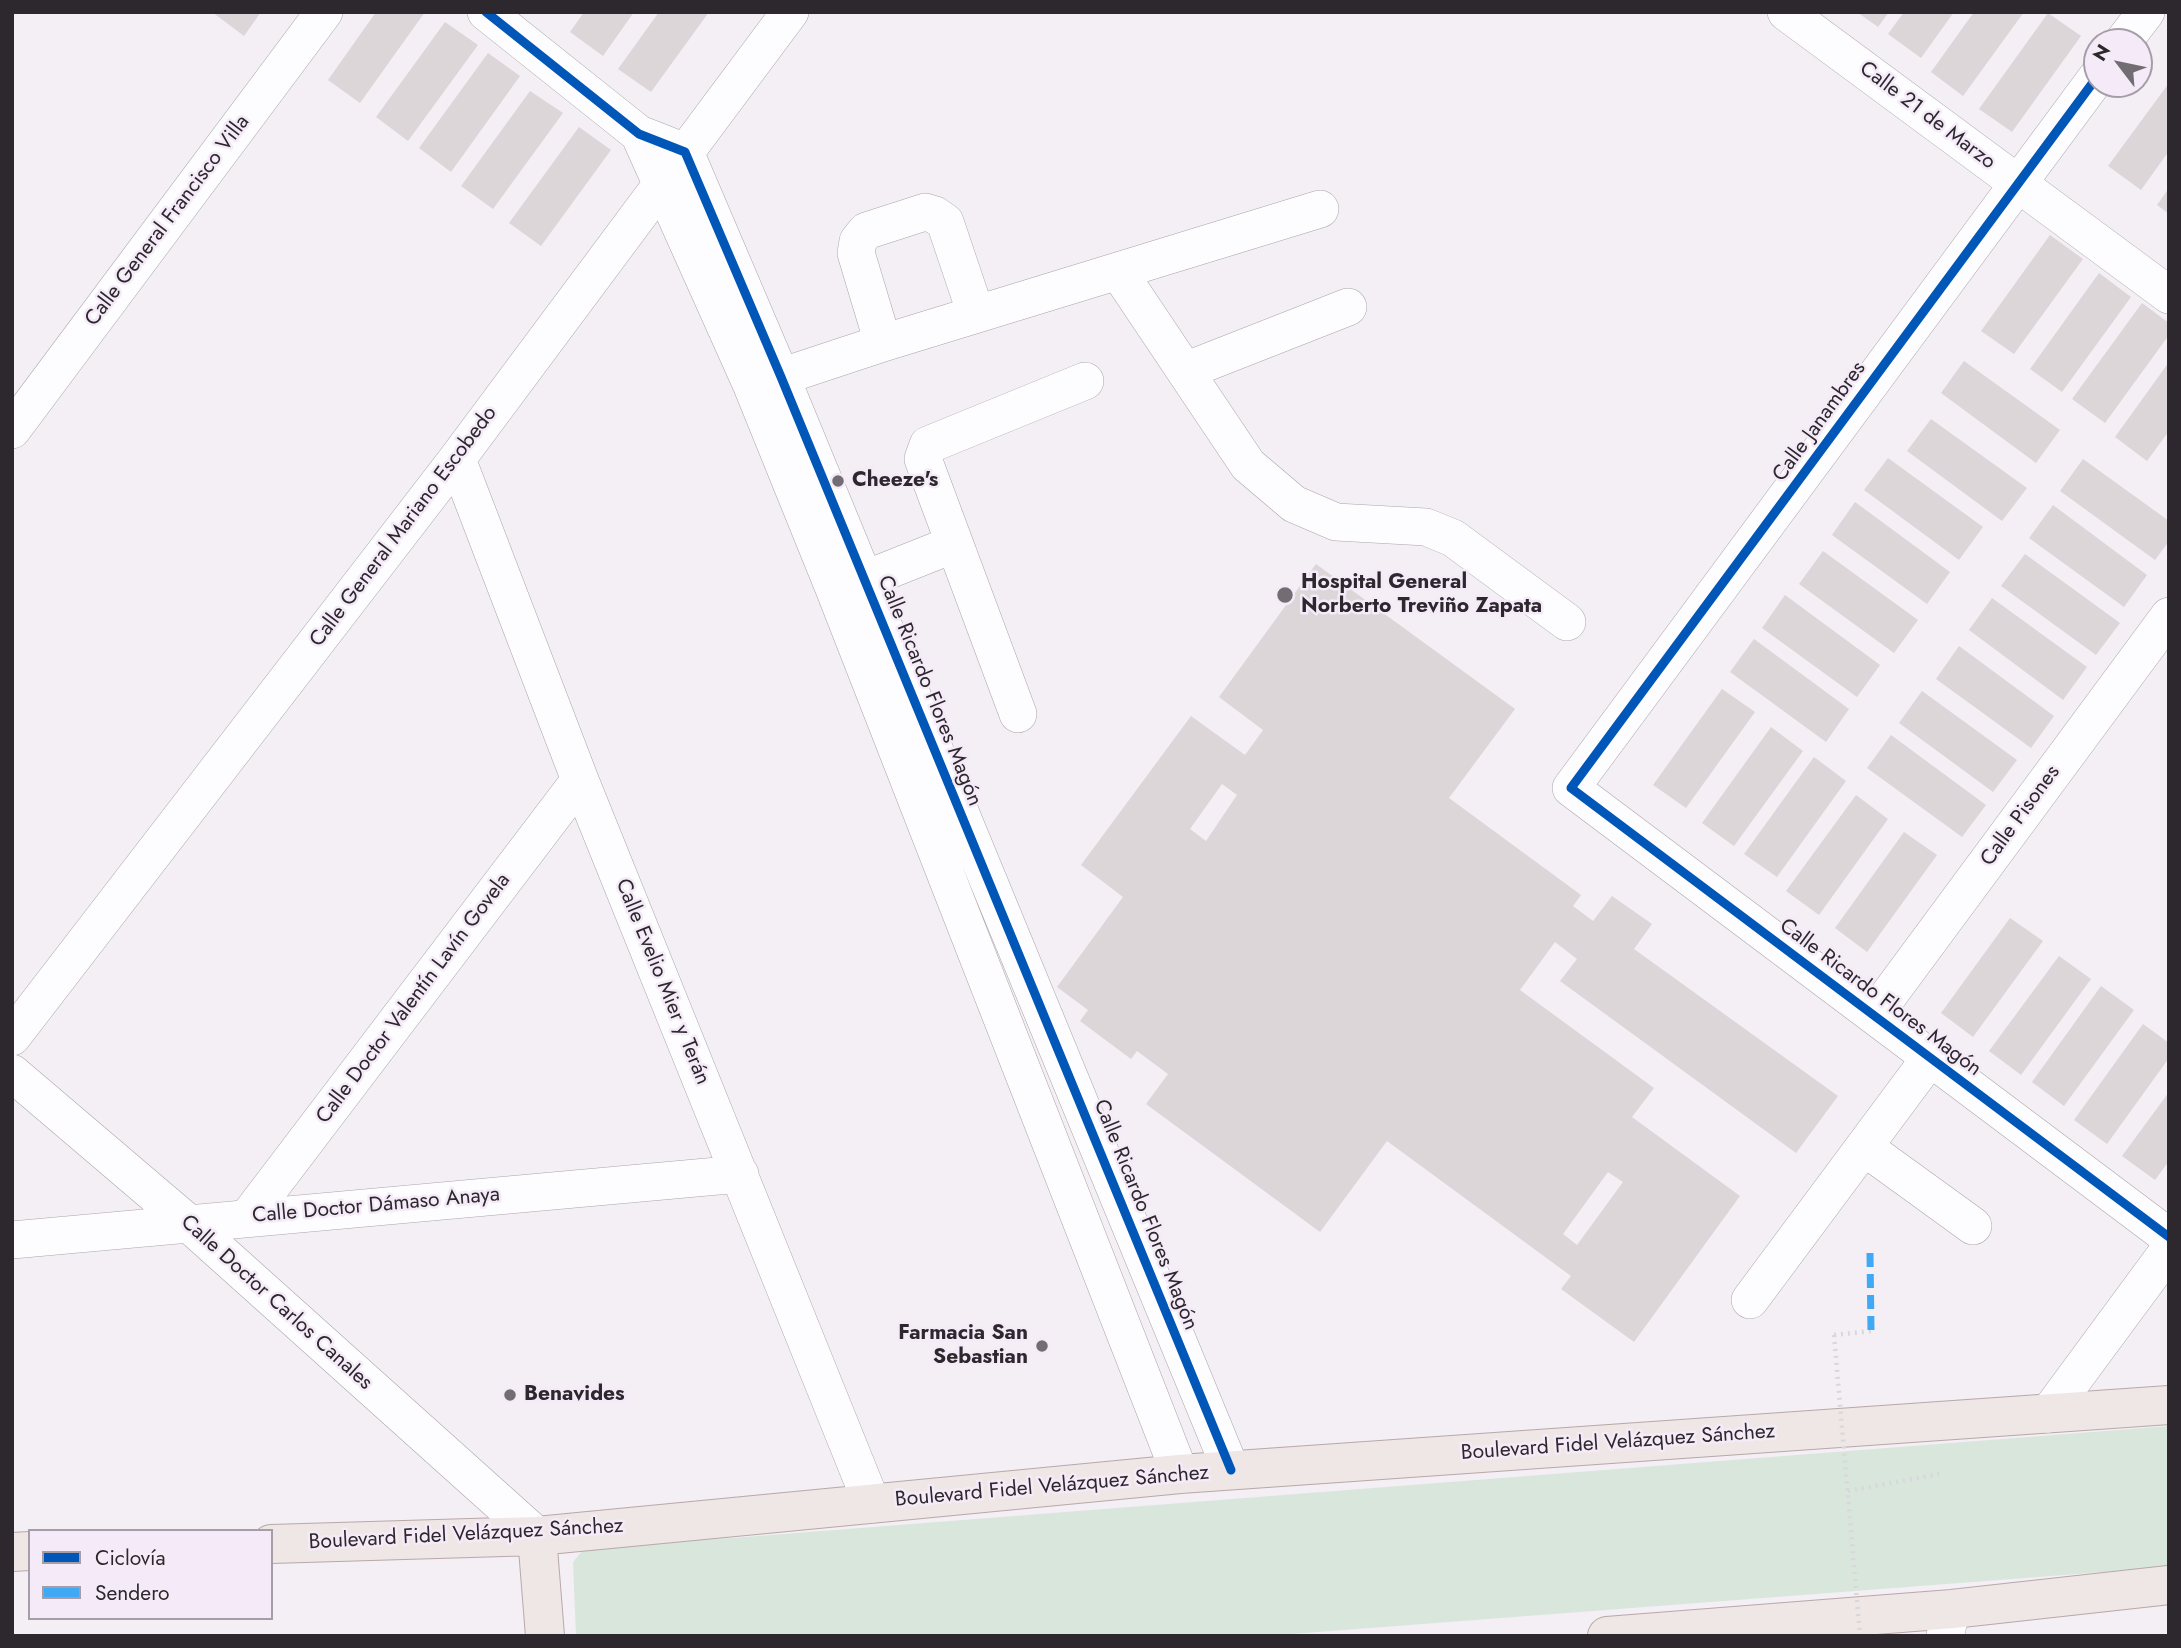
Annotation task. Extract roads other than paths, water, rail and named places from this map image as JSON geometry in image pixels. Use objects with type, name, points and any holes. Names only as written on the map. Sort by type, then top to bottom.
[{"type":"main road","name":"Boulevard Fidel Velázquez Sánchez","points":[[273,1544],[537,1535],[1231,1470],[2169,1405]]},
{"type":"main road","points":[[537,1535],[545,1636]]},
{"type":"main road","points":[[1607,1636],[1948,1622],[2169,1585]]},
{"type":"street","name":"Calle General Francisco Villa","points":[[12,430],[324,12]]},
{"type":"street","name":"Calle Ricardo Flores Magón","points":[[486,12],[639,134],[685,152],[766,382],[850,585],[1048,1025],[1231,1470]]},
{"type":"street","name":"Calle General Mariano Escobedo","points":[[12,1037],[457,458],[790,12]]},
{"type":"street","name":"Calle 21 de Marzo","points":[[1786,12],[2169,295]]},
{"type":"street","points":[[2134,28],[2146,12]]},
{"type":"street","name":"Calle Janambres","points":[[1571,788],[2083,96]]},
{"type":"street","name":"Calle Ricardo Flores Magón","points":[[639,134],[662,184],[766,382]]},
{"type":"street","points":[[766,382],[883,343],[1320,209]]},
{"type":"street","points":[[883,343],[856,253],[858,241],[866,231],[925,212],[944,222],[976,314]]},
{"type":"street","points":[[1118,271],[1248,465],[1294,505],[1336,522],[1426,527],[1453,538],[1567,622]]},
{"type":"street","points":[[1185,371],[1348,307]]},
{"type":"street","points":[[1018,714],[923,459],[928,445],[1085,381]]},
{"type":"street","name":"Calle Evelio Mier y Terán","points":[[457,458],[580,780],[872,1504]]},
{"type":"street","points":[[850,585],[954,544]]},
{"type":"street","name":"Calle Ricardo Flores Magón","points":[[850,585],[1010,1039],[1181,1474]]},
{"type":"street","name":"Calle Pisones","points":[[1874,1015],[2169,616]]},
{"type":"street","name":"Calle Doctor Valentín Lavín Govela","points":[[248,1217],[580,780]]},
{"type":"street","name":"Calle Ricardo Flores Magón","points":[[1571,788],[2169,1237]]},
{"type":"street","points":[[1010,1039],[1048,1025]]},
{"type":"street","points":[[1751,1300],[1930,1058]]},
{"type":"street","name":"Calle Doctor Carlos Canales","points":[[12,1073],[187,1222],[537,1535]]},
{"type":"street","points":[[1864,1147],[1973,1226]]},
{"type":"street","name":"Calle Doctor Dámaso Anaya","points":[[12,1240],[187,1222],[740,1174]]},
{"type":"street","points":[[2048,1414],[2169,1250]]},
{"type":"place","name":"Cheeze's","points":[[838,481]]},
{"type":"place","name":"Hospital General Norberto Treviño Zapata","points":[[1285,595]]},
{"type":"place","name":"Farmacia San Sebastian","points":[[1042,1346]]},
{"type":"place","name":"Benavides","points":[[510,1395]]}]
